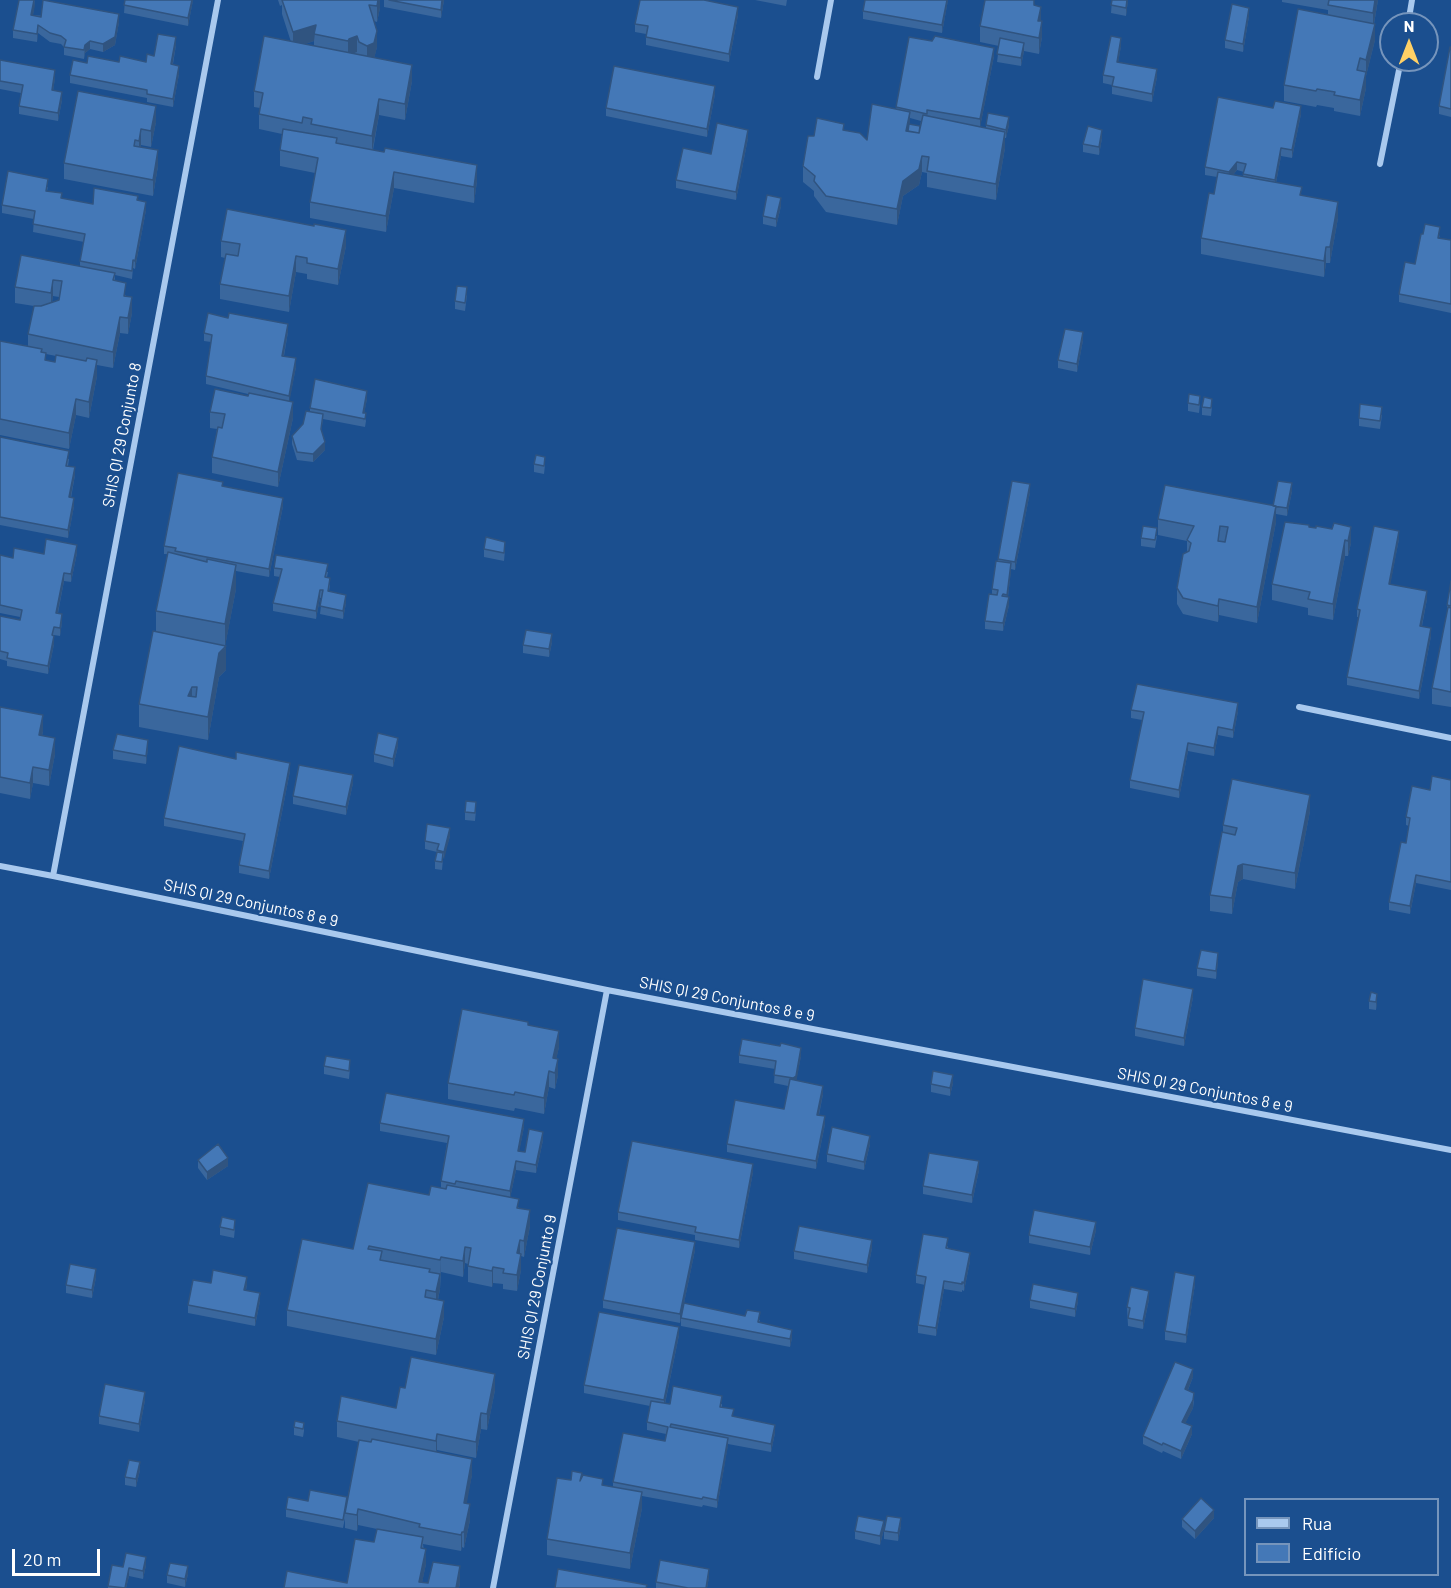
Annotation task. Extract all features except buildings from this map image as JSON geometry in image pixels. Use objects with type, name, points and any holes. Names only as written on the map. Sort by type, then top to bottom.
[{"type":"street","name":"SHIS QI 29 Conjunto 8","points":[[53,876],[218,0]]},
{"type":"street","points":[[817,77],[831,0]]},
{"type":"street","points":[[1380,164],[1399,72]]},
{"type":"street","points":[[1299,707],[1451,738]]},
{"type":"street","name":"SHIS QI 29 Conjuntos 8 e 9","points":[[0,866],[607,990],[1451,1150]]},
{"type":"street","name":"SHIS QI 29 Conjunto 9","points":[[493,1588],[607,990]]}]
